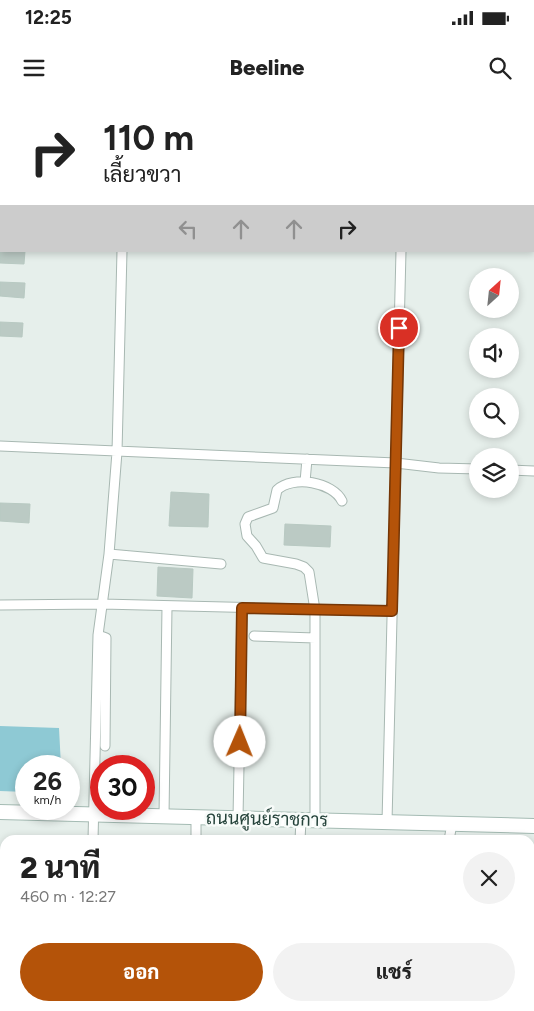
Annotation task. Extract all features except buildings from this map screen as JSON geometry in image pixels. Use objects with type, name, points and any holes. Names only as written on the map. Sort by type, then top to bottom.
[{"type":"street","points":[[95,755],[98,635],[108,554],[117,452],[122,252]]},
{"type":"street","points":[[387,822],[401,252]]},
{"type":"street","points":[[0,446],[396,463],[439,468],[469,469]]},
{"type":"street","points":[[305,482],[307,459]]},
{"type":"street","points":[[519,470],[534,471]]},
{"type":"street","points":[[315,820],[315,610],[309,572],[304,567],[263,558],[247,536],[246,531],[248,518],[273,508],[274,496],[281,486],[305,482],[330,490],[340,496],[342,501]]},
{"type":"street","points":[[108,554],[221,564]]},
{"type":"street","points":[[0,605],[102,604],[392,611]]},
{"type":"street","points":[[164,816],[167,607]]},
{"type":"street","points":[[238,818],[242,608]]},
{"type":"street","points":[[98,635],[106,638],[105,746]]},
{"type":"street","points":[[254,636],[315,638]]},
{"type":"street","name":"ถนนศูนย์ราชการ","points":[[0,812],[90,814]]},
{"type":"street","name":"ถนนศูนย์ราชการ","points":[[155,816],[534,826]]},
{"type":"street","points":[[196,817],[196,835]]},
{"type":"street","points":[[93,820],[93,835]]},
{"type":"street","points":[[300,835],[301,820]]},
{"type":"street","points":[[450,835],[452,824]]},
{"type":"water","points":[[0,726],[59,728],[60,755],[15,755],[15,792],[0,791]]},
{"type":"route","points":[[240,742],[242,608],[392,611],[399,328]]}]
